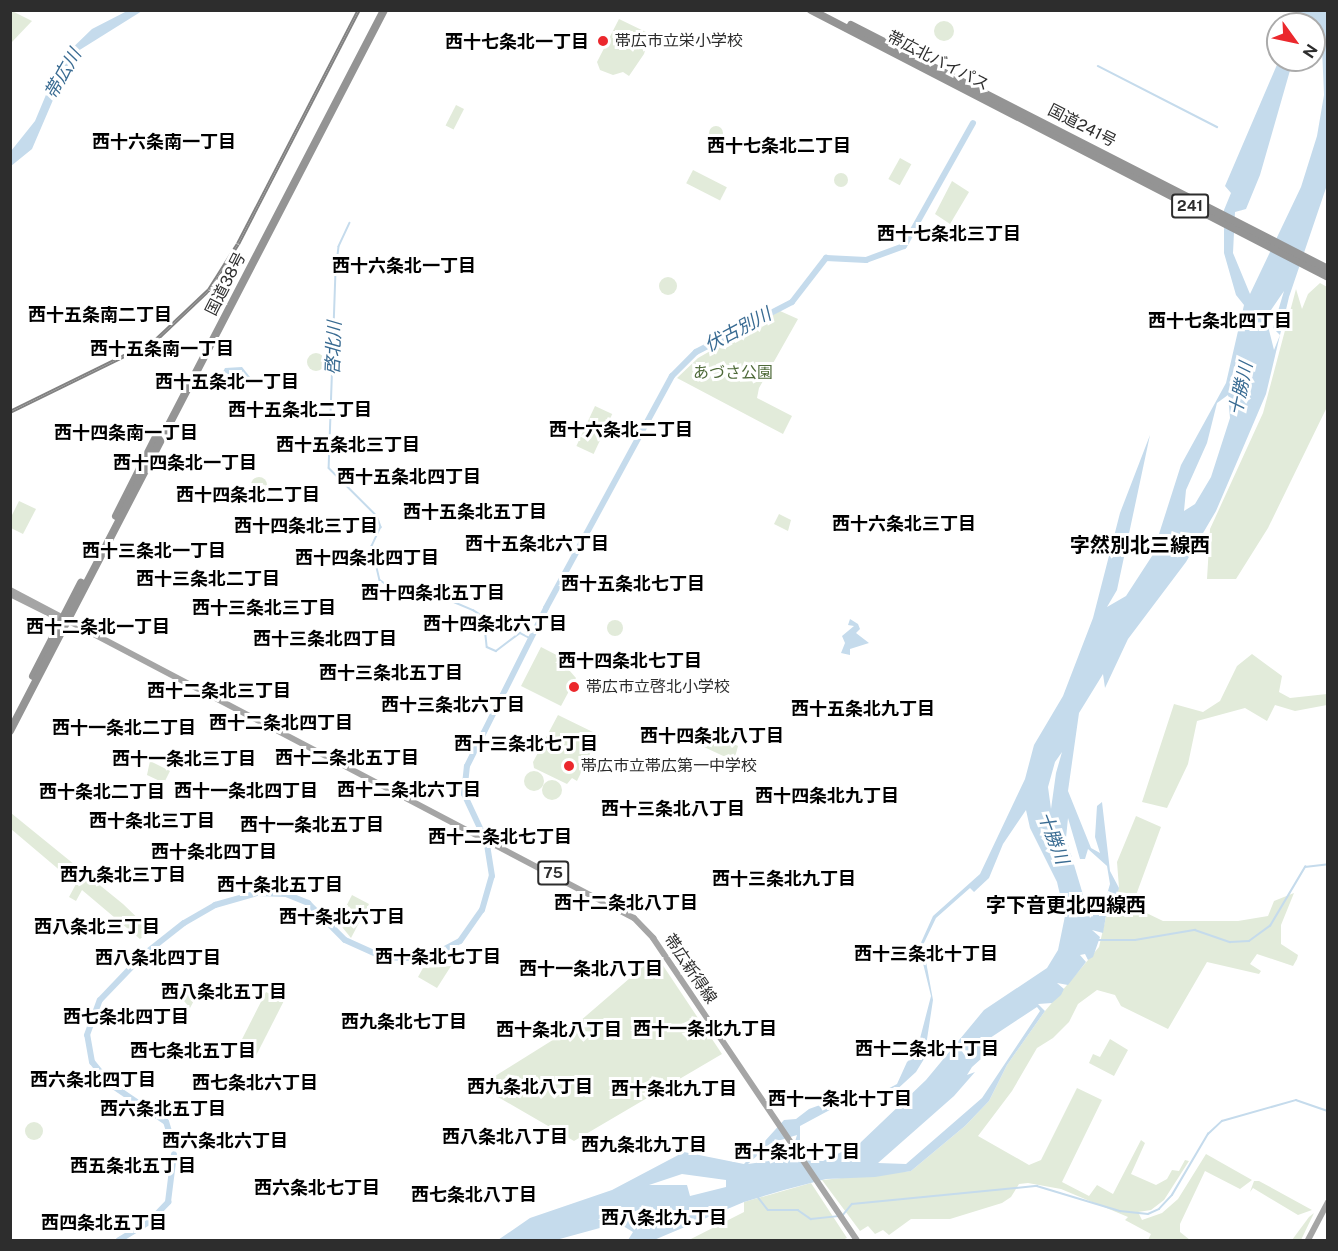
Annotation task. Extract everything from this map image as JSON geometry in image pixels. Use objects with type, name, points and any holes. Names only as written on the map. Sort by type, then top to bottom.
[{"type":"highway","name":"国道38号","points":[[10,731],[64,620],[378,10]]},
{"type":"highway","name":"国道38号","points":[[10,720],[384,10]]},
{"type":"highway","name":"帯広北バイパス","points":[[811,10],[1054,131]]},
{"type":"highway","name":"国道241号","points":[[823,10],[1328,277]]},
{"type":"highway","name":"国道241号","points":[[1054,131],[1328,269]]},
{"type":"main road","name":"帯広新得線","points":[[10,592],[615,906],[639,922],[653,938],[856,1239]]},
{"type":"main road","points":[[1308,1240],[1328,1202]]},
{"type":"green space","points":[[10,11],[32,21],[11,43]]},
{"type":"green space","points":[[619,19],[650,34],[644,54],[629,76],[623,72],[613,75],[600,70],[597,62]]},
{"type":"green space","points":[[944,21],[951,24],[954,31],[951,38],[944,41],[937,38],[934,31],[937,24]]},
{"type":"green space","points":[[456,105],[464,109],[454,130],[446,125]]},
{"type":"green space","points":[[716,126],[721,128],[723,133],[721,138],[716,140],[711,138],[709,133],[711,128]]},
{"type":"green space","points":[[900,158],[911,164],[900,185],[888,179]]},
{"type":"green space","points":[[693,170],[727,187],[720,201],[686,183]]},
{"type":"green space","points":[[838,173],[844,173],[848,180],[844,187],[838,187],[834,183],[834,177]]},
{"type":"green space","points":[[952,181],[969,192],[950,224],[935,214]]},
{"type":"green space","points":[[668,277],[674,280],[677,286],[674,292],[668,295],[662,292],[659,286],[662,280]]},
{"type":"green space","points":[[1320,283],[1327,287],[1327,407],[1268,528],[1236,579],[1207,579],[1210,529],[1263,413],[1296,289],[1302,309],[1308,294]]},
{"type":"green space","name":"あづさ公園","points":[[780,311],[798,319],[759,388],[757,398],[792,416],[783,434],[677,378],[698,358]]},
{"type":"green space","points":[[316,353],[322,356],[325,362],[322,368],[316,371],[310,368],[307,362],[310,356]]},
{"type":"green space","points":[[595,406],[612,414],[594,454],[576,446]]},
{"type":"green space","points":[[259,477],[267,485],[259,493],[251,485]]},
{"type":"green space","points":[[19,501],[36,509],[23,534],[11,528],[11,517]]},
{"type":"green space","points":[[779,514],[791,520],[788,531],[774,524]]},
{"type":"green space","points":[[615,620],[621,622],[623,628],[621,634],[615,636],[609,634],[607,628],[609,622]]},
{"type":"green space","points":[[541,647],[572,663],[569,670],[576,678],[561,706],[521,686]]},
{"type":"green space","points":[[1252,654],[1282,676],[1279,692],[1290,698],[1327,694],[1327,705],[1295,711],[1275,705],[1267,721],[1245,708],[1197,721],[1188,764],[1167,808],[1142,802],[1174,704],[1203,712],[1220,701],[1237,666]]},
{"type":"green space","points":[[558,715],[599,735],[577,781],[572,778],[567,784],[534,768],[533,762]]},
{"type":"green space","points":[[713,734],[738,746],[734,761],[704,747]]},
{"type":"green space","points":[[150,761],[170,771],[164,783],[147,775]]},
{"type":"green space","points":[[534,771],[541,774],[544,781],[541,788],[534,791],[527,788],[524,781],[527,774]]},
{"type":"green space","points":[[552,780],[559,783],[562,790],[559,797],[552,800],[545,797],[542,790],[545,783]]},
{"type":"green space","points":[[11,813],[123,904],[150,930],[140,939],[82,890],[76,901],[69,897],[76,884],[11,829]]},
{"type":"green space","points":[[1136,816],[1161,827],[1132,906],[1163,921],[1238,921],[1268,916],[1274,901],[1294,893],[1281,925],[1281,944],[1298,955],[1297,959],[1293,966],[1257,954],[1250,964],[1261,971],[1259,974],[1207,962],[1168,1029],[1121,1006],[1115,995],[1097,990],[1078,1004],[1069,1022],[1053,1038],[1037,1048],[1012,1091],[978,1136],[1029,1165],[1041,1160],[1077,1088],[1102,1100],[1062,1182],[1089,1196],[1097,1185],[1113,1194],[1141,1140],[1145,1143],[1131,1174],[1156,1185],[1167,1179],[1172,1170],[1179,1171],[1185,1160],[1189,1161],[1164,1200],[1151,1210],[1138,1212],[1142,1220],[1162,1213],[1178,1199],[1206,1154],[1252,1180],[1240,1189],[1205,1171],[1180,1224],[1180,1232],[1190,1240],[1148,1240],[1151,1234],[1125,1220],[1128,1217],[1061,1189],[1028,1183],[1019,1184],[1011,1197],[1002,1203],[950,1219],[911,1219],[889,1235],[883,1230],[875,1234],[868,1226],[860,1231],[822,1180],[911,1171],[965,1126],[989,1101],[1007,1065],[1045,1011],[1099,947],[1109,904],[1119,888],[1117,862]]},
{"type":"green space","points":[[352,895],[369,904],[351,938],[338,922]]},
{"type":"green space","points":[[652,959],[660,961],[722,1054],[574,1141],[479,1086],[572,1028]]},
{"type":"green space","points":[[451,966],[437,988],[418,977],[423,968]]},
{"type":"green space","points":[[192,985],[198,993],[190,1008],[184,1001]]},
{"type":"green space","points":[[266,992],[284,1001],[255,1057],[237,1048]]},
{"type":"green space","points":[[1110,1039],[1128,1050],[1114,1076],[1089,1063],[1093,1054],[1100,1057]]},
{"type":"green space","points":[[30,1122],[38,1122],[43,1127],[41,1138],[30,1140],[25,1135],[25,1127]]},
{"type":"green space","points":[[1254,1181],[1259,1181],[1312,1210],[1298,1215],[1253,1188],[1250,1192]]},
{"type":"green space","points":[[811,1183],[847,1238],[842,1240],[689,1240],[744,1212],[744,1202]]},
{"type":"green space","points":[[1314,1213],[1301,1240],[1292,1240],[1309,1217]]},
{"type":"water","name":"帯広川","points":[[129,10],[142,11],[78,51],[68,65],[32,149],[11,166],[11,151],[35,121],[61,59],[92,29]]},
{"type":"water","name":"十勝川","points":[[1298,11],[1327,11],[1327,185],[1289,297],[1280,335],[1266,394],[1216,511],[1186,562],[1128,639],[1105,688],[1103,674],[1079,713],[1068,791],[1091,848],[1100,853],[1095,837],[1097,806],[1102,802],[1110,871],[1119,888],[1114,905],[1103,907],[1107,910],[1103,933],[1092,930],[1100,937],[1093,957],[1088,960],[1085,954],[1080,955],[1086,962],[1068,985],[1057,983],[1064,989],[1061,995],[1052,1003],[1038,1004],[1045,1011],[1007,1065],[989,1101],[965,1126],[911,1171],[875,1177],[826,1179],[784,1190],[744,1202],[654,1240],[628,1240],[633,1232],[618,1223],[556,1240],[498,1240],[530,1218],[612,1190],[684,1152],[744,1164],[784,1120],[796,1119],[809,1109],[842,1097],[882,1092],[897,1084],[907,1062],[916,1054],[931,996],[919,947],[933,916],[980,874],[1025,779],[1034,745],[1063,696],[1093,618],[1120,513],[1150,435],[1117,590],[1107,607],[1126,596],[1152,556],[1181,465],[1226,383],[1244,305],[1236,295],[1224,253],[1224,210],[1231,193],[1225,186],[1274,72],[1290,72],[1260,175],[1246,209],[1235,212],[1233,253],[1250,294],[1301,187],[1317,136],[1324,95],[1326,12]],"holes":[[[1284,291],[1273,328],[1280,335],[1274,350],[1269,330],[1271,310]],[[1228,395],[1230,418],[1211,477],[1195,504],[1184,511],[1186,490],[1207,443],[1217,403]],[[1062,752],[1056,773],[1051,809],[1048,787],[1055,762]],[[1026,810],[1030,828],[1057,882],[1065,916],[1058,950],[1047,968],[984,1010],[926,1080],[860,1143],[823,1161],[792,1160],[800,1142],[800,1126],[839,1105],[893,1093],[916,1072],[924,1059],[933,1000],[923,945],[936,918],[970,888],[974,892],[989,878],[1003,844]],[[1068,818],[1080,859],[1085,859],[1088,849],[1107,866],[1110,884],[1105,901],[1090,918],[1066,838]],[[1037,1007],[1040,1011],[982,1098],[906,1164],[878,1163],[954,1096],[975,1072],[967,1075],[972,1067],[992,1049],[995,1041],[990,1038]],[[797,1135],[790,1158],[748,1164],[771,1143]],[[682,1174],[726,1180],[726,1187],[690,1196],[687,1185],[649,1185]]]},
{"type":"water","points":[[242,367],[250,377],[247,385],[222,374],[225,368]]},
{"type":"water","points":[[850,619],[858,624],[860,629],[856,633],[869,643],[850,649],[850,655],[841,653],[845,643],[842,636],[854,626],[848,625]]},
{"type":"waterway","points":[[1098,66],[1217,127]]},
{"type":"waterway","name":"伏古別川","points":[[171,1138],[166,1122],[110,1084],[92,1062],[87,1035],[100,1000],[142,956],[184,923],[215,905],[257,893],[286,894],[308,903],[345,940],[383,957],[426,959],[460,941],[482,910],[492,876],[487,843],[464,794],[467,766],[546,608],[672,376],[696,352],[792,302],[826,258],[866,260],[904,246],[973,123]]},
{"type":"waterway","name":"啓北川","points":[[350,223],[339,247],[336,271],[329,468],[377,516],[381,527],[372,546],[380,580],[398,592],[454,602],[473,610],[484,617],[487,647],[496,651],[520,633],[532,639]]},
{"type":"waterway","points":[[1098,940],[1135,940],[1195,930],[1230,942],[1249,941],[1270,926],[1305,867],[1328,864]]},
{"type":"waterway","points":[[843,1215],[852,1204],[1037,1186],[1120,1211],[1148,1214],[1159,1209],[1172,1195],[1208,1134],[1222,1121],[1296,1100],[1328,1111]]},
{"type":"waterway","name":"伏古別川","points":[[119,1240],[149,1222],[168,1202],[174,1154]]},
{"type":"waterway","points":[[758,1197],[768,1210],[798,1210],[811,1219],[838,1216]]},
{"type":"railway","points":[[10,412],[155,341],[209,290],[238,244],[359,10]]},
{"type":"place","name":"帯広市立栄小学校","points":[[603,41]]},
{"type":"place","name":"帯広市立啓北小学校","points":[[574,687]]},
{"type":"place","name":"帯広市立帯広第一中学校","points":[[569,766]]},
{"type":"district","name":"西十七条北一丁目","points":[[517,42]]},
{"type":"district","name":"西十六条南一丁目","points":[[164,142]]},
{"type":"district","name":"西十七条北二丁目","points":[[779,146]]},
{"type":"district","name":"西十七条北三丁目","points":[[949,234]]},
{"type":"district","name":"西十六条北一丁目","points":[[404,266]]},
{"type":"district","name":"西十五条南二丁目","points":[[100,315]]},
{"type":"district","name":"西十七条北四丁目","points":[[1220,321]]},
{"type":"district","name":"西十五条南一丁目","points":[[162,349]]},
{"type":"district","name":"西十五条北一丁目","points":[[227,382]]},
{"type":"district","name":"西十五条北二丁目","points":[[300,410]]},
{"type":"district","name":"西十六条北二丁目","points":[[621,430]]},
{"type":"district","name":"西十四条南一丁目","points":[[126,433]]},
{"type":"district","name":"西十五条北三丁目","points":[[348,445]]},
{"type":"district","name":"西十四条北一丁目","points":[[185,463]]},
{"type":"district","name":"西十五条北四丁目","points":[[409,477]]},
{"type":"district","name":"西十四条北二丁目","points":[[248,495]]},
{"type":"district","name":"西十五条北五丁目","points":[[475,512]]},
{"type":"district","name":"西十六条北三丁目","points":[[904,524]]},
{"type":"district","name":"西十四条北三丁目","points":[[306,526]]},
{"type":"district","name":"西十五条北六丁目","points":[[537,544]]},
{"type":"district","name":"字然別北三線西","points":[[1140,545]]},
{"type":"district","name":"西十三条北一丁目","points":[[154,551]]},
{"type":"district","name":"西十四条北四丁目","points":[[367,558]]},
{"type":"district","name":"西十三条北二丁目","points":[[208,579]]},
{"type":"district","name":"西十五条北七丁目","points":[[633,584]]},
{"type":"district","name":"西十四条北五丁目","points":[[433,593]]},
{"type":"district","name":"西十三条北三丁目","points":[[264,608]]},
{"type":"district","name":"西十四条北六丁目","points":[[495,624]]},
{"type":"district","name":"西十二条北一丁目","points":[[98,627]]},
{"type":"district","name":"西十三条北四丁目","points":[[325,639]]},
{"type":"district","name":"西十四条北七丁目","points":[[630,661]]},
{"type":"district","name":"西十三条北五丁目","points":[[391,673]]},
{"type":"district","name":"西十二条北三丁目","points":[[219,691]]},
{"type":"district","name":"西十三条北六丁目","points":[[453,705]]},
{"type":"district","name":"西十五条北九丁目","points":[[863,709]]},
{"type":"district","name":"西十二条北四丁目","points":[[281,723]]},
{"type":"district","name":"西十一条北二丁目","points":[[124,728]]},
{"type":"district","name":"西十四条北八丁目","points":[[712,736]]},
{"type":"district","name":"西十三条北七丁目","points":[[526,744]]},
{"type":"district","name":"西十二条北五丁目","points":[[347,758]]},
{"type":"district","name":"西十一条北三丁目","points":[[184,759]]},
{"type":"district","name":"西十二条北六丁目","points":[[409,790]]},
{"type":"district","name":"西十一条北四丁目","points":[[246,791]]},
{"type":"district","name":"西十条北二丁目","points":[[102,792]]},
{"type":"district","name":"西十四条北九丁目","points":[[827,796]]},
{"type":"district","name":"西十三条北八丁目","points":[[673,809]]},
{"type":"district","name":"西十条北三丁目","points":[[152,821]]},
{"type":"district","name":"西十一条北五丁目","points":[[312,825]]},
{"type":"district","name":"西十二条北七丁目","points":[[500,837]]},
{"type":"district","name":"西十条北四丁目","points":[[214,852]]},
{"type":"district","name":"西九条北三丁目","points":[[123,875]]},
{"type":"district","name":"西十三条北九丁目","points":[[784,879]]},
{"type":"district","name":"西十条北五丁目","points":[[280,885]]},
{"type":"district","name":"西十二条北八丁目","points":[[626,903]]},
{"type":"district","name":"字下音更北四線西","points":[[1066,905]]},
{"type":"district","name":"西十条北六丁目","points":[[342,917]]},
{"type":"district","name":"西八条北三丁目","points":[[97,927]]},
{"type":"district","name":"西十三条北十丁目","points":[[926,954]]},
{"type":"district","name":"西十条北七丁目","points":[[438,957]]},
{"type":"district","name":"西八条北四丁目","points":[[158,958]]},
{"type":"district","name":"西十一条北八丁目","points":[[591,969]]},
{"type":"district","name":"西八条北五丁目","points":[[224,992]]},
{"type":"district","name":"西七条北四丁目","points":[[126,1017]]},
{"type":"district","name":"西九条北七丁目","points":[[404,1022]]},
{"type":"district","name":"西十一条北九丁目","points":[[705,1029]]},
{"type":"district","name":"西十条北八丁目","points":[[559,1030]]},
{"type":"district","name":"西十二条北十丁目","points":[[927,1049]]},
{"type":"district","name":"西七条北五丁目","points":[[193,1051]]},
{"type":"district","name":"西六条北四丁目","points":[[93,1080]]},
{"type":"district","name":"西七条北六丁目","points":[[255,1083]]},
{"type":"district","name":"西九条北八丁目","points":[[530,1087]]},
{"type":"district","name":"西十条北九丁目","points":[[674,1089]]},
{"type":"district","name":"西十一条北十丁目","points":[[840,1099]]},
{"type":"district","name":"西六条北五丁目","points":[[163,1109]]},
{"type":"district","name":"西八条北八丁目","points":[[505,1137]]},
{"type":"district","name":"西六条北六丁目","points":[[225,1141]]},
{"type":"district","name":"西九条北九丁目","points":[[644,1145]]},
{"type":"district","name":"西十条北十丁目","points":[[797,1152]]},
{"type":"district","name":"西五条北五丁目","points":[[133,1166]]},
{"type":"district","name":"西六条北七丁目","points":[[317,1188]]},
{"type":"district","name":"西七条北八丁目","points":[[474,1195]]},
{"type":"district","name":"西八条北九丁目","points":[[664,1218]]},
{"type":"district","name":"西四条北五丁目","points":[[104,1223]]}]
